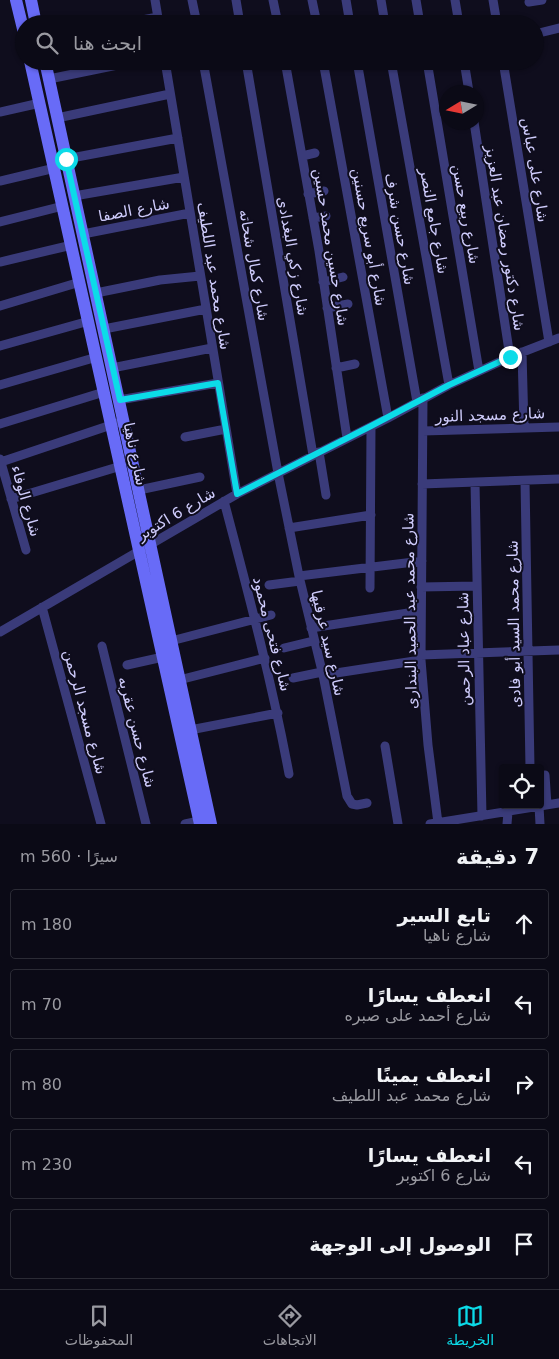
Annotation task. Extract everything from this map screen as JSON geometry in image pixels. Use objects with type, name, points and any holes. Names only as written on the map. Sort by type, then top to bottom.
[{"type":"main road","points":[[16,0],[20,15]]},
{"type":"main road","points":[[31,0],[34,15]]},
{"type":"main road","name":"شارع ناهيا","points":[[32,70],[104,392],[118,423],[139,490],[179,680],[179,704],[203,823]]},
{"type":"main road","name":"شارع ناهيا","points":[[47,70],[120,400],[118,423],[121,466],[163,657],[190,730],[203,823]]},
{"type":"street","points":[[155,0],[157,15]]},
{"type":"street","points":[[192,0],[195,15]]},
{"type":"street","points":[[236,0],[238,15]]},
{"type":"street","points":[[274,0],[276,15]]},
{"type":"street","points":[[312,0],[315,15]]},
{"type":"street","points":[[346,0],[348,15]]},
{"type":"street","points":[[381,0],[384,15]]},
{"type":"street","points":[[416,0],[418,15]]},
{"type":"street","points":[[455,0],[458,15]]},
{"type":"street","points":[[493,0],[496,15]]},
{"type":"street","points":[[529,2],[542,0]]},
{"type":"street","points":[[544,32],[559,28]]},
{"type":"street","points":[[49,79],[93,70]]},
{"type":"street","name":"شارع محمد عبد اللطيف","points":[[166,70],[237,494]]},
{"type":"street","name":"شارع كمال شحاته","points":[[206,70],[278,473]]},
{"type":"street","name":"شارع زكي البغدادى","points":[[248,70],[316,454],[326,495]]},
{"type":"street","name":"شارع حسين محمد حسين","points":[[286,70],[313,218],[347,438]]},
{"type":"street","name":"شارع أبو سريع حسنين","points":[[326,70],[388,418]]},
{"type":"street","name":"شارع حسن شرف","points":[[358,70],[420,400]]},
{"type":"street","name":"شارع جامع النصر","points":[[393,70],[449,385]]},
{"type":"street","name":"شارع ربيع حسن","points":[[429,70],[479,371]]},
{"type":"street","points":[[465,70],[468,85]]},
{"type":"street","name":"شارع على عباس","points":[[504,70],[549,342]]},
{"type":"street","points":[[57,118],[170,94]]},
{"type":"street","points":[[0,112],[40,103]]},
{"type":"street","name":"شارع دكتور رمضان عبد العزيز","points":[[475,130],[510,357]]},
{"type":"street","points":[[66,159],[178,138]]},
{"type":"street","points":[[302,156],[314,153]]},
{"type":"street","points":[[0,181],[55,168]]},
{"type":"street","points":[[74,196],[184,177]]},
{"type":"street","points":[[308,194],[324,191]]},
{"type":"street","points":[[0,222],[63,206]]},
{"type":"street","name":"شارع الصفا","points":[[83,234],[190,213]]},
{"type":"street","points":[[313,218],[326,216]]},
{"type":"street","points":[[0,262],[72,245]]},
{"type":"street","points":[[96,293],[160,280],[200,276]]},
{"type":"street","points":[[323,282],[343,277]]},
{"type":"street","points":[[0,306],[80,282]]},
{"type":"street","points":[[327,308],[348,304]]},
{"type":"street","points":[[104,329],[206,309]]},
{"type":"street","points":[[0,346],[89,321]]},
{"type":"street","name":"شارع 6 اكتوبر","points":[[0,632],[237,494],[449,385],[510,357],[559,338]]},
{"type":"street","points":[[112,368],[212,348]]},
{"type":"street","points":[[522,352],[524,428]]},
{"type":"street","points":[[0,386],[97,357]]},
{"type":"street","points":[[336,368],[355,364]]},
{"type":"street","points":[[120,400],[218,383]]},
{"type":"street","points":[[0,424],[104,392]]},
{"type":"street","name":"شارع محمد عبد الحميد البندارى","points":[[420,400],[423,431],[421,657],[434,823]]},
{"type":"street","points":[[0,461],[118,423]]},
{"type":"street","points":[[370,588],[371,426]]},
{"type":"street","name":"شارع مسجد النور","points":[[423,431],[559,427]]},
{"type":"street","points":[[186,437],[226,429]]},
{"type":"street","name":"شارع الوفاء","points":[[0,461],[26,550]]},
{"type":"street","points":[[11,499],[121,466]]},
{"type":"street","name":"شارع سيد عرقبها","points":[[278,473],[347,796],[352,804],[367,803]]},
{"type":"street","points":[[139,490],[200,477]]},
{"type":"street","points":[[422,484],[559,479]]},
{"type":"street","name":"شارع محمد السيد أبو فادى","points":[[525,481],[530,764]]},
{"type":"street","name":"شارع عباد الرحمن","points":[[474,483],[482,816]]},
{"type":"street","name":"شارع فتحى محمود","points":[[224,501],[256,619],[278,713],[289,774]]},
{"type":"street","points":[[290,528],[371,515]]},
{"type":"street","points":[[269,585],[299,578],[422,561]]},
{"type":"street","points":[[421,587],[477,586]]},
{"type":"street","name":"شارع مسجد الرحمن","points":[[42,607],[101,824]]},
{"type":"street","points":[[311,628],[421,611]]},
{"type":"street","points":[[171,641],[271,616]]},
{"type":"street","points":[[284,648],[313,641]]},
{"type":"street","name":"شارع حسن عقربه","points":[[102,646],[146,824]]},
{"type":"street","points":[[293,678],[421,657],[559,650]]},
{"type":"street","points":[[127,665],[163,657]]},
{"type":"street","points":[[179,680],[265,658]]},
{"type":"street","points":[[190,730],[278,713]]},
{"type":"street","points":[[385,746],[398,824]]},
{"type":"street","points":[[544,790],[545,775]]},
{"type":"street","points":[[544,806],[559,803]]},
{"type":"street","points":[[434,823],[450,822],[514,809]]},
{"type":"street","points":[[507,824],[514,809]]},
{"type":"street","points":[[540,824],[542,809]]},
{"type":"street","points":[[185,824],[203,823]]},
{"type":"route","points":[[66,159],[120,400],[218,383],[237,494],[449,385],[510,357]]}]
